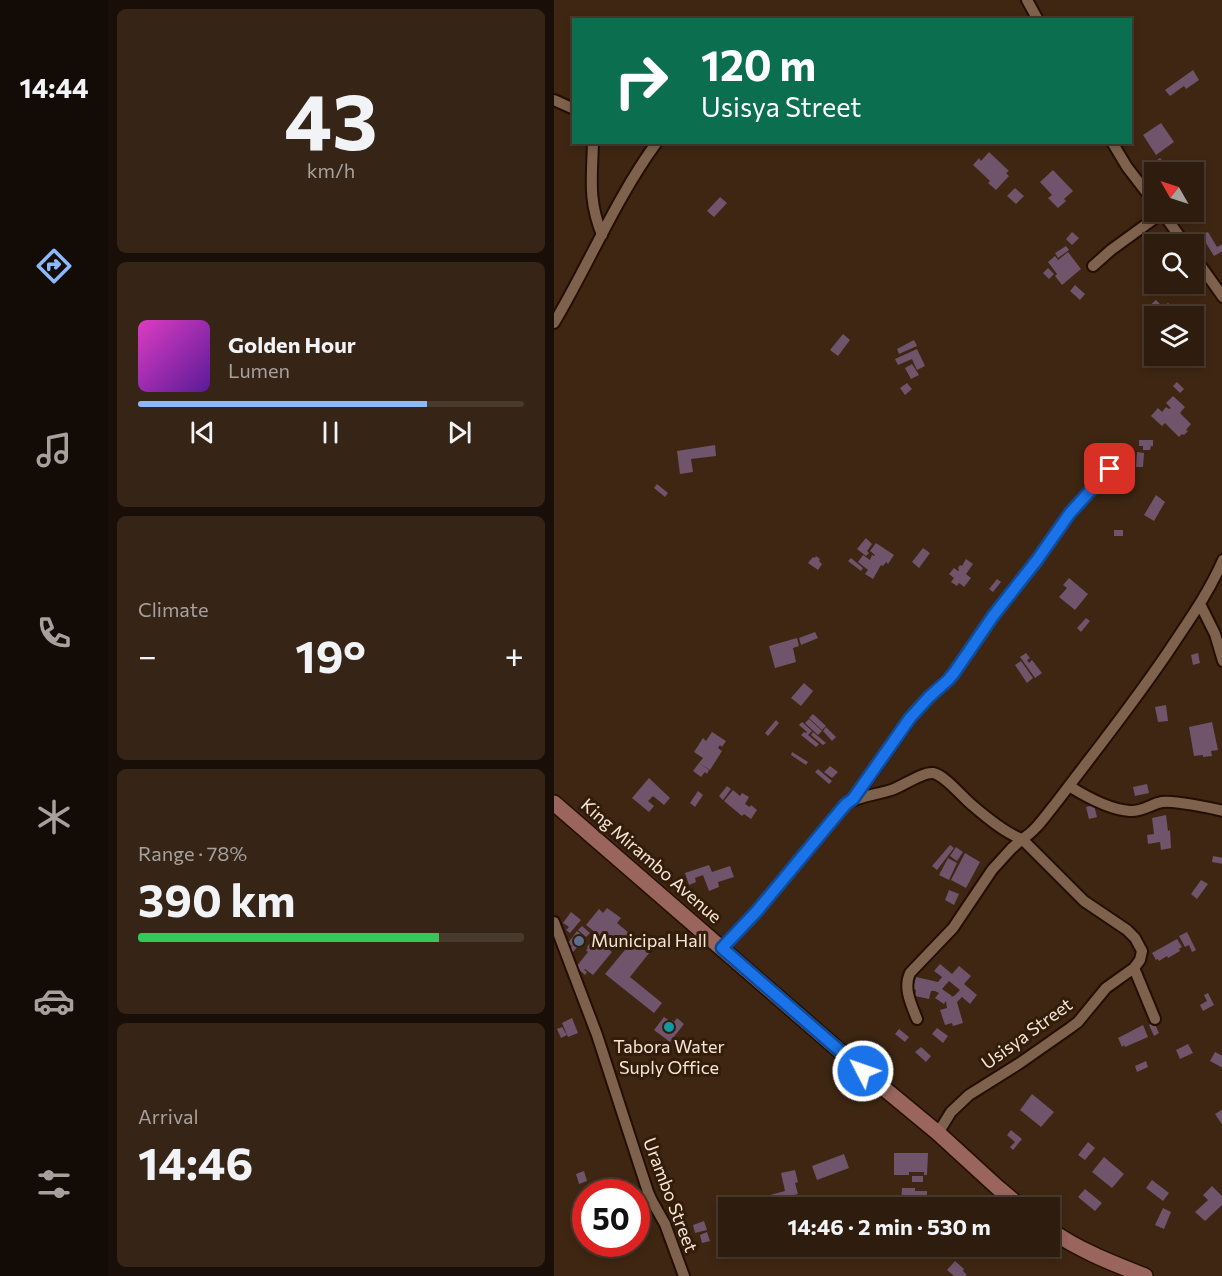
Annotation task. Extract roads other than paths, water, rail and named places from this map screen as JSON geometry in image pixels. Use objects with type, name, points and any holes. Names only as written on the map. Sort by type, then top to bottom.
[{"type":"main road","name":"King Mirambo Avenue","points":[[554,803],[938,1133],[1009,1197]]},
{"type":"main road","points":[[1060,1236],[1103,1259],[1145,1276]]},
{"type":"street","points":[[1027,0],[1037,18]]},
{"type":"street","points":[[554,100],[572,108]]},
{"type":"street","points":[[593,144],[592,201],[595,218],[602,235]]},
{"type":"street","points":[[554,323],[630,184],[656,144]]},
{"type":"street","points":[[1113,144],[1144,189]]},
{"type":"street","points":[[1093,266],[1149,222]]},
{"type":"street","points":[[1204,270],[1223,297]]},
{"type":"street","points":[[722,948],[757,911],[846,804],[853,799],[910,718],[954,673],[993,616],[1070,513],[1110,469]]},
{"type":"street","points":[[917,1019],[907,989],[910,973],[962,917],[992,870],[1011,849],[1031,833],[1069,786],[1156,670],[1200,604],[1223,560]]},
{"type":"street","points":[[1200,604],[1215,634],[1223,661]]},
{"type":"street","points":[[853,799],[895,789],[923,775],[931,773],[940,776],[992,821],[1022,840],[1084,900],[1135,938],[1142,951],[1140,960],[1134,968],[1155,1019]]},
{"type":"street","points":[[1069,786],[1091,798],[1129,811],[1149,808],[1162,802],[1223,811]]},
{"type":"street","name":"Urambo Street","points":[[554,922],[597,1035],[648,1192],[665,1224],[684,1276]]},
{"type":"street","name":"Usisya Street","points":[[938,1133],[951,1112],[969,1095],[1078,1022],[1106,988],[1134,968]]},
{"type":"place","name":"Municipal Hall","points":[[579,941]]},
{"type":"place","name":"Tabora Water Suply Office","points":[[669,1027]]}]
